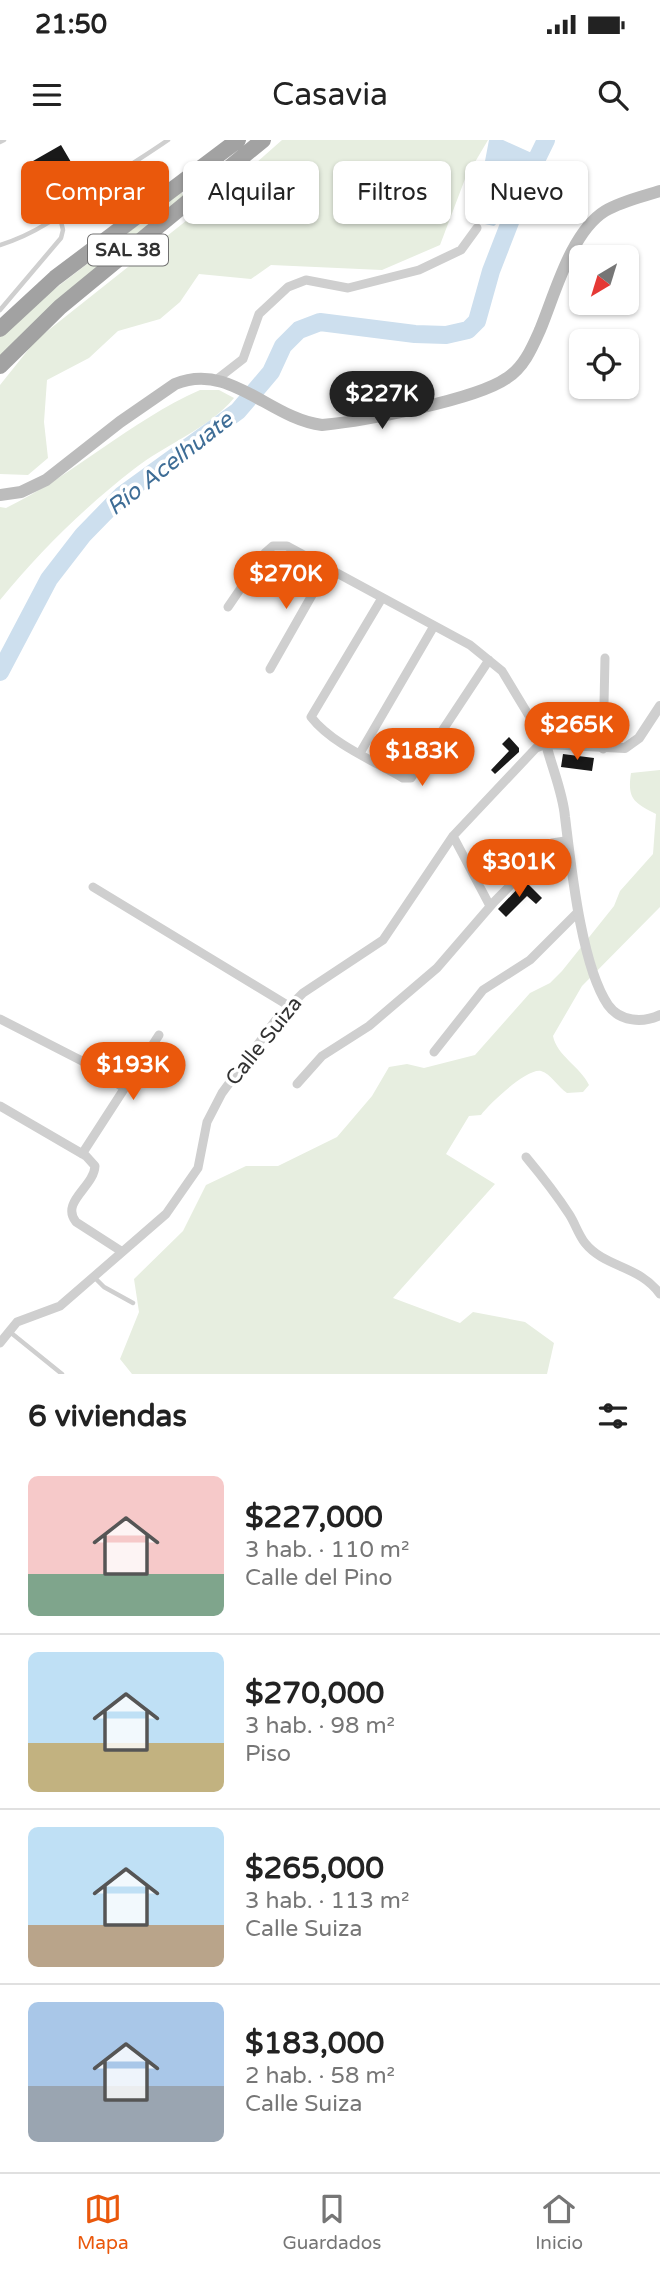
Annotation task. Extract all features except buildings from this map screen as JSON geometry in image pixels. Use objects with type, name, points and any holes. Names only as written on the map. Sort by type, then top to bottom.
[{"type":"highway","name":"SAL 38","points":[[0,329],[65,270],[238,140]]},
{"type":"highway","name":"SAL 38","points":[[0,366],[60,307],[263,140]]},
{"type":"main road","points":[[0,495],[21,492],[46,480],[120,422],[176,384],[196,377],[234,384],[280,412],[308,423],[336,424],[459,398],[508,378],[533,346],[585,228],[605,211],[623,202],[660,191]]},
{"type":"street","points":[[216,380],[243,359],[259,314],[288,287],[306,279],[348,288],[419,270],[461,250],[477,228]]},
{"type":"street","points":[[228,607],[265,552],[273,546],[287,546],[470,645],[502,671],[546,744],[565,816],[565,841],[578,912],[597,981],[608,1006],[626,1019],[647,1021],[660,1015]]},
{"type":"street","points":[[270,669],[328,567]]},
{"type":"street","points":[[382,598],[311,717],[318,727],[403,778],[411,778],[489,660]]},
{"type":"street","points":[[360,752],[434,626]]},
{"type":"street","points":[[603,749],[606,658]]},
{"type":"street","points":[[546,744],[603,749],[633,744],[660,706]]},
{"type":"street","name":"Calle Suiza","points":[[4,1337],[17,1322],[60,1306],[166,1214],[198,1168],[207,1122],[222,1093],[289,1006],[303,993],[383,940],[453,836],[536,748],[546,744]]},
{"type":"street","points":[[453,836],[490,906]]},
{"type":"street","points":[[297,1084],[322,1056],[369,1026],[437,968],[490,906],[551,843],[565,841]]},
{"type":"street","points":[[93,887],[289,1006]]},
{"type":"street","points":[[434,1052],[483,990],[530,960],[578,912]]},
{"type":"street","points":[[0,1019],[84,1062],[124,1088]]},
{"type":"street","points":[[82,1154],[159,1035]]},
{"type":"street","points":[[0,1106],[82,1154],[95,1166],[94,1173],[71,1206],[71,1216],[121,1251]]},
{"type":"street","points":[[526,1157],[570,1216],[586,1244],[610,1262],[624,1264],[646,1278],[660,1294]]},
{"type":"lane","points":[[139,161],[168,140]]},
{"type":"lane","points":[[0,245],[26,236],[48,224]]},
{"type":"lane","points":[[0,310],[61,238],[61,224]]},
{"type":"lane","points":[[93,1276],[104,1287],[133,1303]]},
{"type":"lane","points":[[4,1337],[62,1374]]},
{"type":"shaded area","points":[[282,140],[488,140],[476,161],[465,161],[465,179],[451,216],[451,161],[333,161],[333,224],[448,224],[440,245],[382,270],[271,265],[251,279],[199,274],[180,302],[160,319],[118,331],[89,358],[47,380],[44,422],[48,458],[28,475],[0,474],[0,385],[36,340],[183,223],[319,224],[319,161],[258,161]]},
{"type":"shaded area","points":[[181,192],[183,195],[169,210],[169,201]]},
{"type":"shaded area","points":[[139,224],[153,224],[0,358],[0,337],[22,314]]},
{"type":"shaded area","points":[[200,390],[219,390],[234,398],[212,419],[146,460],[80,514],[0,600],[0,507],[6,508],[31,495],[150,417]]},
{"type":"shaded area","points":[[660,770],[660,907],[582,986],[553,1036],[559,1049],[589,1085],[583,1092],[567,1093],[545,1073],[535,1072],[509,1088],[481,1115],[469,1116],[446,1154],[495,1184],[393,1298],[460,1323],[473,1312],[525,1322],[554,1343],[547,1374],[132,1374],[120,1359],[139,1312],[134,1279],[183,1231],[206,1185],[246,1166],[278,1166],[337,1137],[372,1096],[389,1067],[407,1064],[424,1068],[475,1055],[530,993],[550,983],[562,971],[614,906],[620,891],[653,854],[656,814],[637,803],[631,794],[630,782],[631,773]]},
{"type":"water","points":[[489,140],[503,140],[534,154],[531,161],[485,161]]},
{"type":"waterway","name":"Río Acelhuate","points":[[0,672],[49,579],[83,535],[122,495],[238,411],[271,372],[283,346],[299,330],[320,322],[415,334],[446,335],[468,330],[477,321],[491,271],[526,181],[546,140]]}]
